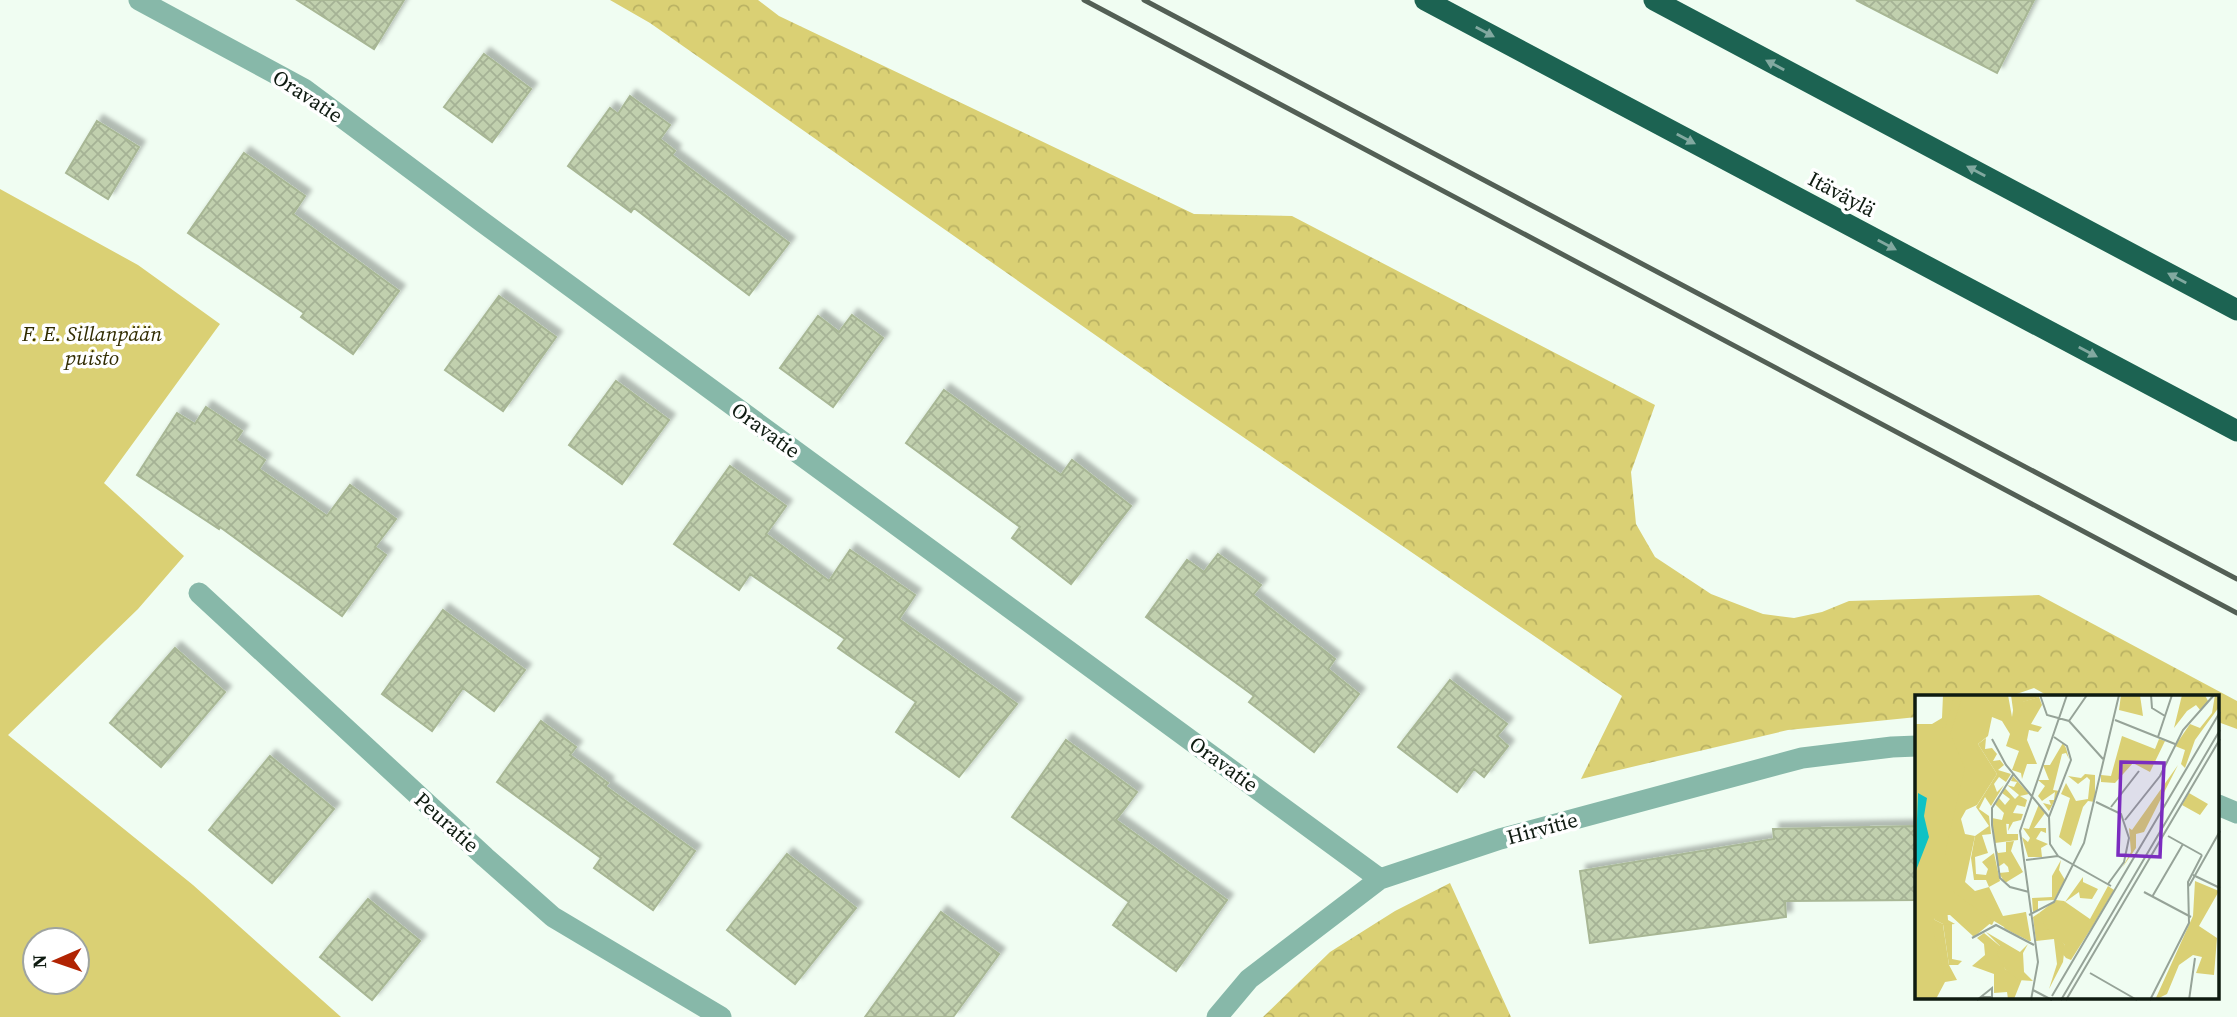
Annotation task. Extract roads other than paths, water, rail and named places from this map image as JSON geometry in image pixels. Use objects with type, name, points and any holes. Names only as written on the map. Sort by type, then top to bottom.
[{"type":"highway","name":"Itäväylä","points":[[1425,0],[2237,431]]},
{"type":"highway","points":[[1654,0],[2237,310]]},
{"type":"street","name":"Oravatie","points":[[139,0],[304,89],[1380,879]]},
{"type":"street","name":"Peuratie","points":[[199,593],[553,917],[721,1017]]},
{"type":"street","name":"Hirvitie","points":[[1217,1017],[1249,979],[1380,879],[1500,839],[1802,758],[1892,747],[1915,747]]},
{"type":"street","points":[[2220,806],[2237,813]]},
{"type":"railway","points":[[1084,0],[2237,613]]},
{"type":"railway","points":[[1144,0],[2237,579]]},
{"type":"park label","name":"F. E. Sillanpään puisto","points":[[92,345]]}]
